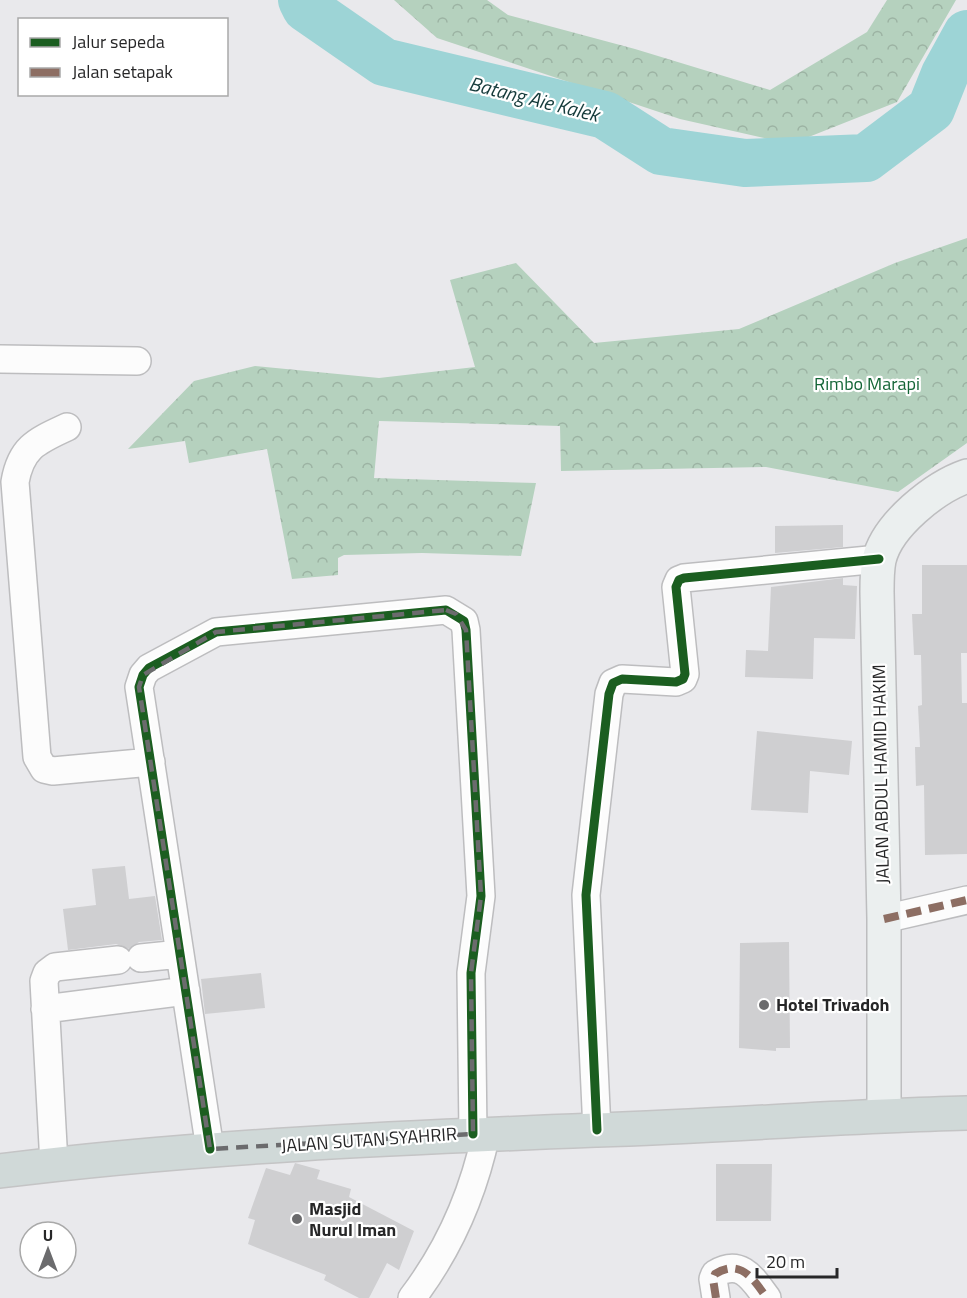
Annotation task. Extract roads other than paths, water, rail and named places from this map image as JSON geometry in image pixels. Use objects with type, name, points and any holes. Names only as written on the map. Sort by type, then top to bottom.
[{"type":"highway","name":"JALAN SUTAN SYAHRIR","points":[[0,1171],[210,1149],[480,1134],[967,1113]]},
{"type":"main road","name":"JALAN ABDUL HAMID HAKIM","points":[[884,1115],[884,919],[877,604],[879,559],[894,529],[923,501],[967,476]]},
{"type":"street","points":[[0,358],[137,361]]},
{"type":"street","points":[[67,428],[35,442],[23,456],[15,482],[37,758],[44,769],[53,771],[151,762]]},
{"type":"street","points":[[597,1130],[586,895],[609,694],[613,683],[622,679],[676,682],[683,679],[685,674],[676,587],[679,580],[879,559]]},
{"type":"street","points":[[210,1149],[139,687],[143,675],[149,668],[216,632],[446,610],[464,621],[481,896],[471,973],[480,1134],[477,1178],[458,1222],[428,1277],[412,1298]]},
{"type":"street","points":[[884,919],[967,900]]},
{"type":"street","points":[[54,1164],[45,1009],[44,981],[47,973],[55,967],[180,954]]},
{"type":"street","points":[[45,1009],[186,991]]},
{"type":"street","points":[[716,1298],[713,1279],[715,1274],[734,1268],[747,1272],[767,1298]]},
{"type":"waterway","name":"Batang Aie Kalek","points":[[302,0],[306,8],[384,62],[605,115],[661,151],[745,163],[866,158],[931,109],[945,74],[967,34]]},
{"type":"place","name":"Hotel Trivadoh","points":[[764,1005]]},
{"type":"place","name":"Masjid Nurul Iman","points":[[297,1219]]},
{"type":"park label","name":"Rimbo Marapi","points":[[867,384]]}]
